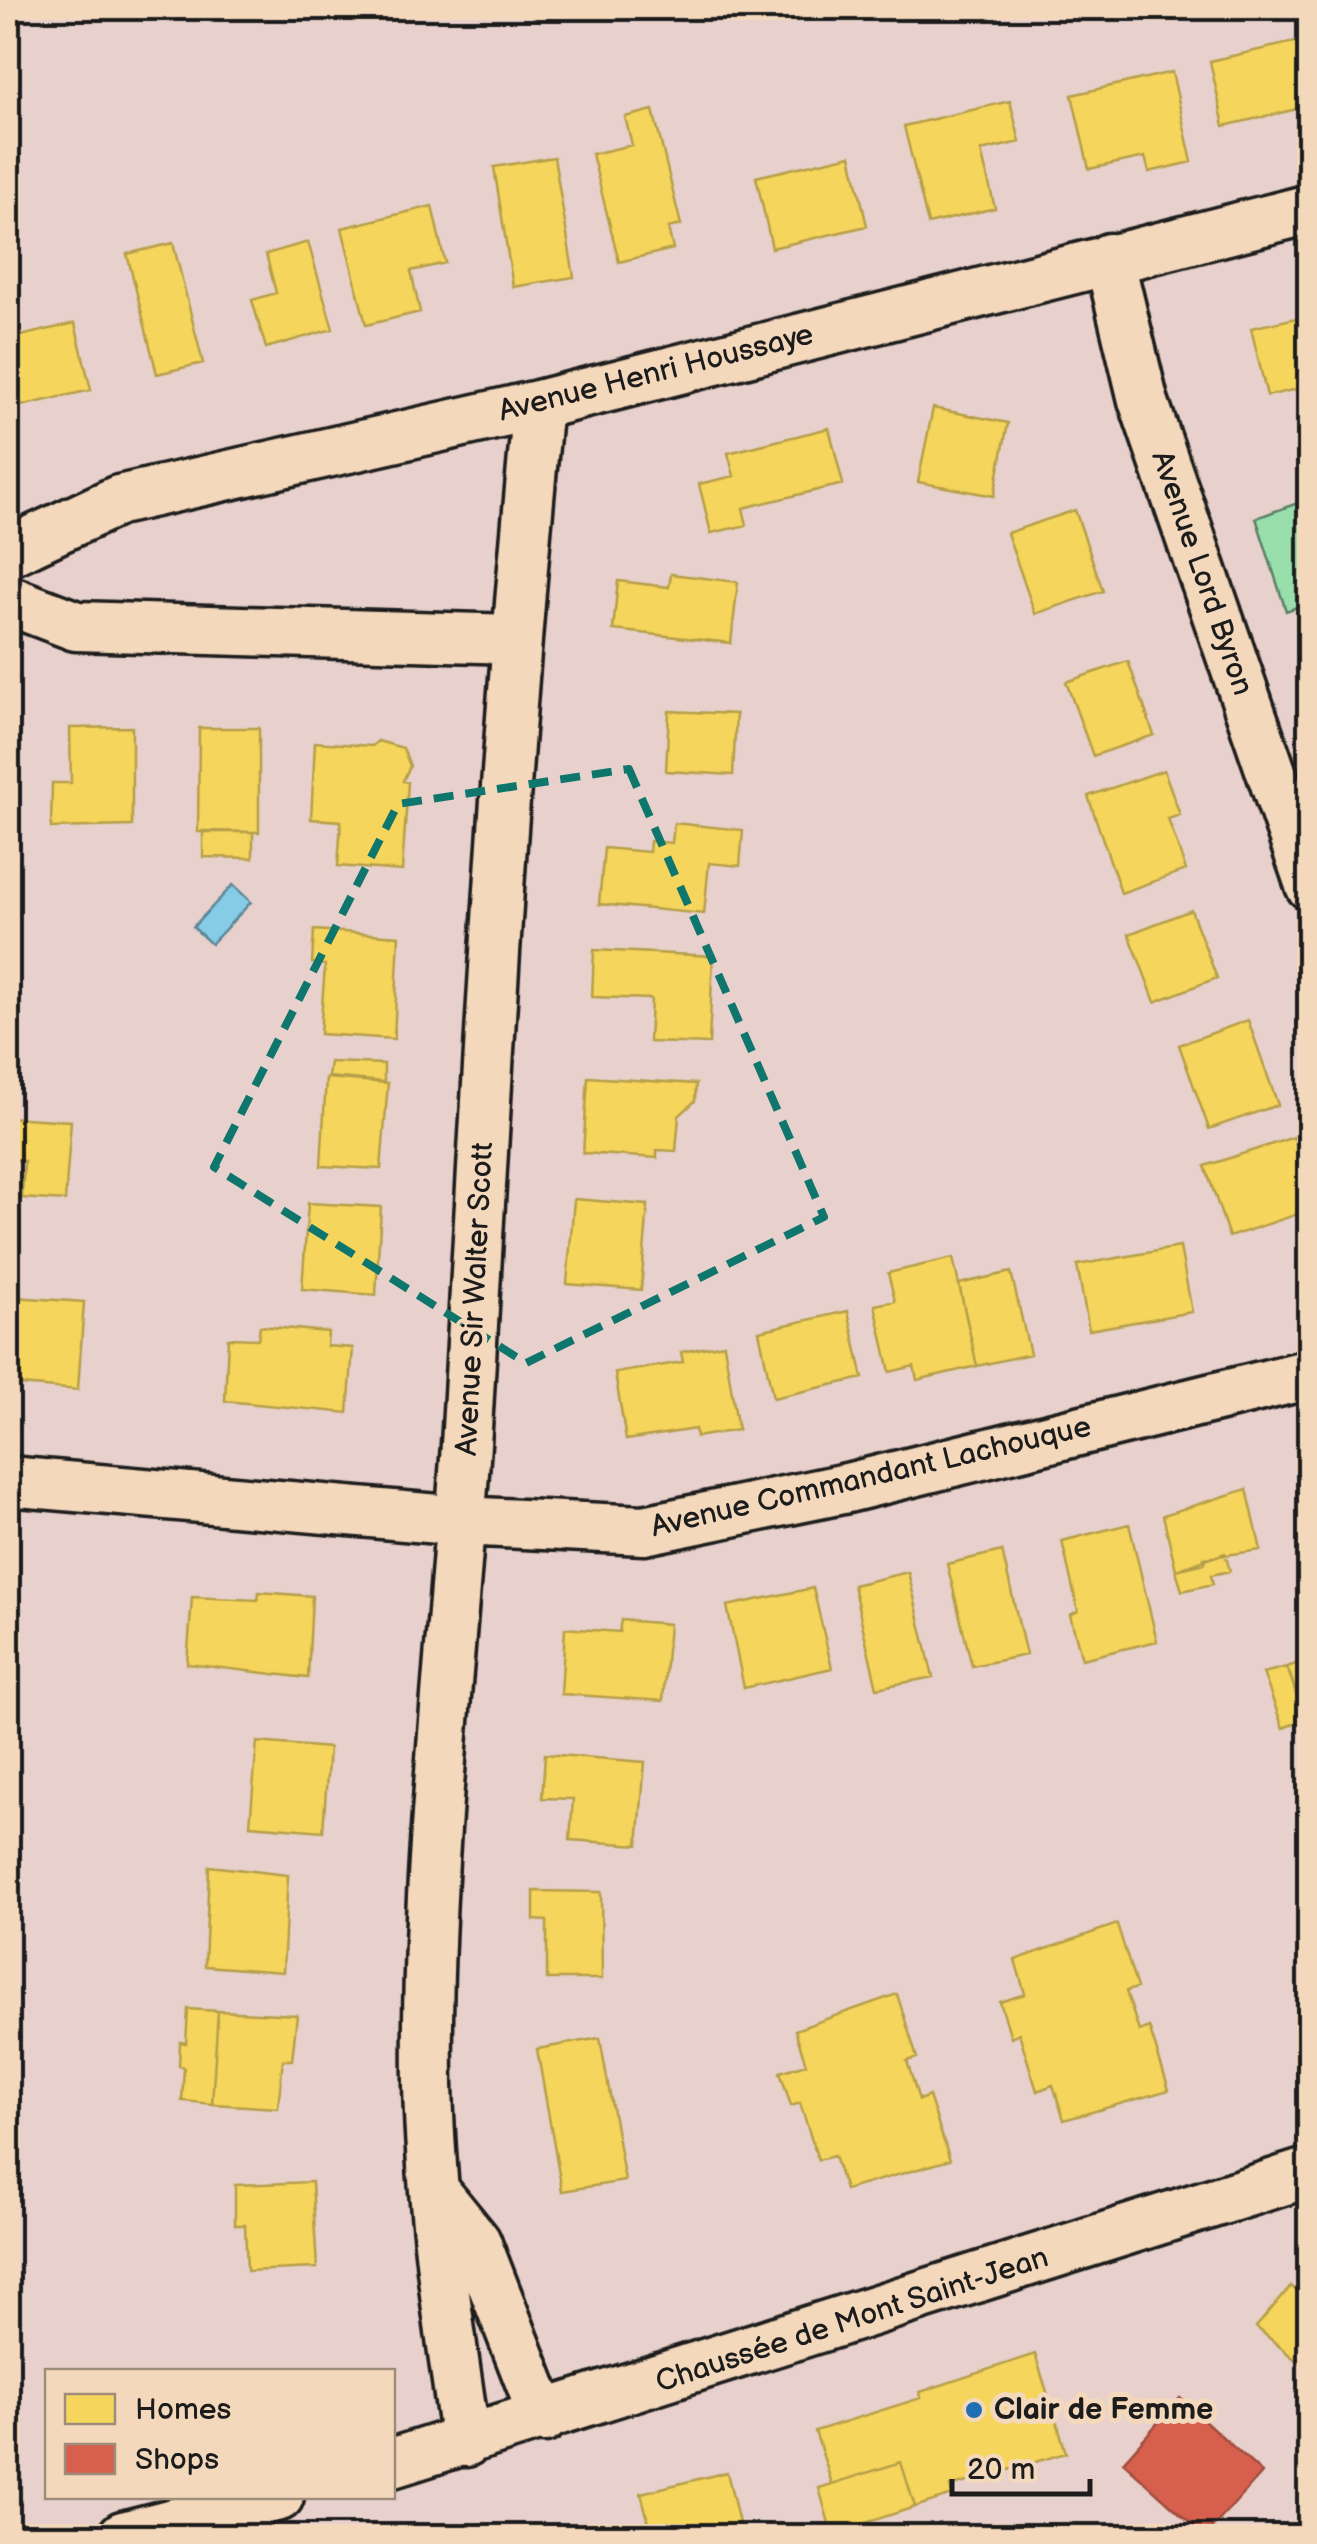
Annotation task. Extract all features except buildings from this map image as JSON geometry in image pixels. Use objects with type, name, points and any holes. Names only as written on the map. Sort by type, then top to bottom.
[{"type":"street","name":"Avenue Henri Houssaye","points":[[8,552],[119,500],[334,448],[538,405],[1310,209]]},
{"type":"street","name":"Avenue Lord Byron","points":[[1109,258],[1142,400],[1310,885]]},
{"type":"street","name":"Avenue Sir Walter Scott","points":[[466,2442],[435,2241],[437,2194],[428,2090],[429,1931],[461,1521],[515,639],[538,405]]},
{"type":"street","points":[[8,600],[76,626],[515,639]]},
{"type":"street","name":"Avenue Commandant Lachouque","points":[[8,1481],[461,1521],[644,1530],[847,1488],[1310,1374]]},
{"type":"street","name":"Chaussée de Mont Saint-Jean","points":[[395,2462],[1310,2172]]},
{"type":"street","points":[[437,2194],[476,2242],[544,2418]]},
{"type":"street","points":[[124,2536],[267,2499]]},
{"type":"highlighted area","points":[[629,769],[824,1217],[526,1363],[214,1167],[398,804]]},
{"type":"green space","points":[[1309,499],[1309,603],[1286,611],[1256,518]]},
{"type":"water","points":[[233,885],[251,902],[211,944],[193,927]]},
{"type":"place","name":"Clair de Femme","points":[[974,2410]]}]
